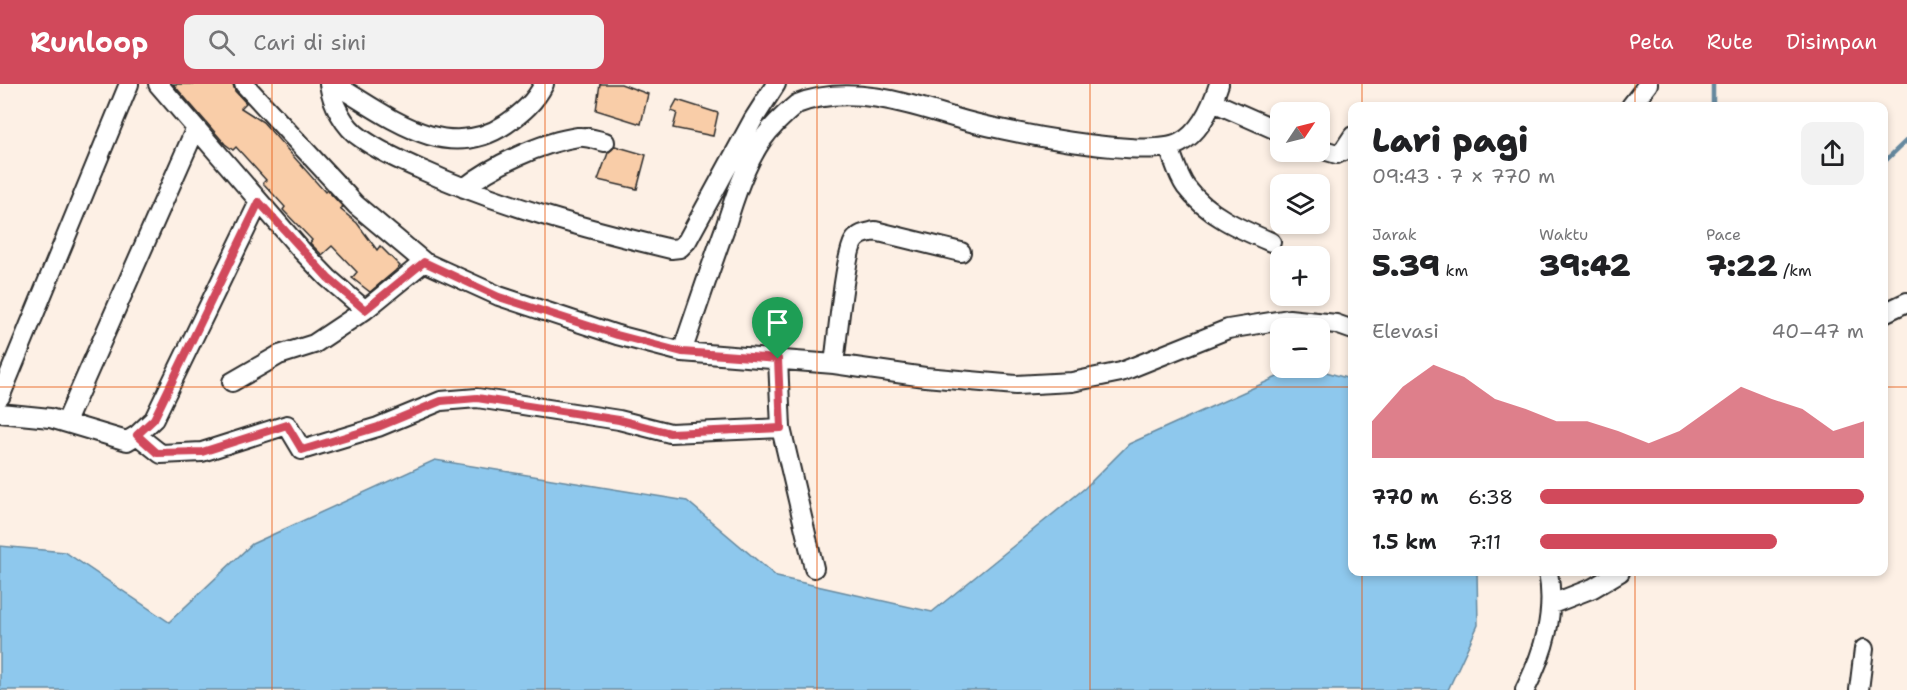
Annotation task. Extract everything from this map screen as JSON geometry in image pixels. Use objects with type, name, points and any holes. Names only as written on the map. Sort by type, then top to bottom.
[{"type":"street","points":[[0,397],[129,84]]},
{"type":"street","points":[[158,84],[195,130],[328,278],[365,310]]},
{"type":"street","points":[[244,84],[356,205],[424,262],[499,297],[617,335],[682,352],[834,364],[925,377],[1016,385],[1072,382],[1121,372],[1228,329],[1289,319],[1336,324],[1348,328]]},
{"type":"street","points":[[331,84],[434,139],[467,140],[486,136],[526,110],[543,84]]},
{"type":"street","points":[[331,84],[332,99],[359,138],[404,162],[464,188],[671,249],[681,248],[687,241],[748,129],[776,84]]},
{"type":"street","points":[[682,352],[736,195],[761,140],[816,88],[854,87],[884,91],[957,118],[1025,133],[1125,148],[1169,148],[1182,142],[1203,121],[1219,84]]},
{"type":"street","points":[[1634,102],[1648,84]]},
{"type":"street","points":[[1213,102],[1270,127]]},
{"type":"street","points":[[66,422],[195,130]]},
{"type":"street","points":[[464,188],[500,164],[534,151],[580,137],[605,142]]},
{"type":"street","points":[[1330,152],[1337,154],[1343,151],[1348,144]]},
{"type":"street","points":[[1169,148],[1185,185],[1198,201],[1233,226],[1271,242]]},
{"type":"street","points":[[0,413],[26,414],[66,422],[127,441],[137,435],[154,419],[259,202]]},
{"type":"street","points":[[834,364],[853,242],[861,234],[875,231],[961,252]]},
{"type":"street","points":[[232,382],[279,355],[314,344],[365,310],[424,262]]},
{"type":"street","points":[[1888,311],[1907,302]]},
{"type":"street","points":[[778,359],[781,428],[814,568]]},
{"type":"street","points":[[137,435],[161,454],[197,452],[287,425],[302,450],[378,427],[441,401],[477,398],[619,420],[670,433],[781,428]]},
{"type":"street","points":[[1525,690],[1537,666],[1549,627],[1552,604],[1548,576]]},
{"type":"street","points":[[1552,604],[1593,588],[1613,576]]},
{"type":"street","points":[[1859,690],[1864,650]]},
{"type":"water","points":[[1330,373],[1348,378],[1348,576],[1477,576],[1478,625],[1448,690],[0,690],[0,546],[65,552],[169,622],[252,544],[435,460],[687,501],[777,577],[932,612],[1085,488],[1129,444],[1275,378],[1330,378]]},
{"type":"building","points":[[173,84],[233,84],[235,91],[246,103],[241,108],[263,122],[325,192],[327,190],[343,207],[340,209],[357,223],[377,250],[380,246],[400,266],[370,292],[352,278],[357,272],[332,246],[322,255],[310,243],[312,240],[283,210],[285,207],[263,183],[266,180],[236,147],[233,150],[225,144]]},
{"type":"building","points":[[600,84],[621,84],[648,94],[641,124],[596,110]]},
{"type":"building","points":[[677,100],[718,113],[713,136],[673,128],[677,113],[671,111]]},
{"type":"building","points":[[615,146],[646,155],[637,189],[598,180],[608,153]]},
{"type":"waterway","points":[[1713,84],[1713,102]]},
{"type":"waterway","points":[[1888,158],[1907,140]]},
{"type":"route","points":[[259,202],[328,278],[365,310],[424,262],[499,297],[617,335],[682,352],[778,359],[777,388],[781,428],[670,433],[619,420],[477,398],[441,401],[378,427],[302,450],[298,448],[290,427],[287,425],[202,452],[157,453],[137,435],[154,419],[259,202]]}]
